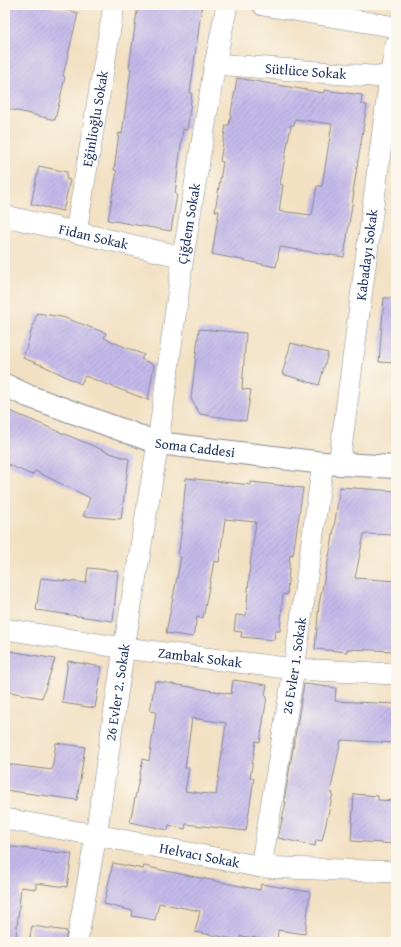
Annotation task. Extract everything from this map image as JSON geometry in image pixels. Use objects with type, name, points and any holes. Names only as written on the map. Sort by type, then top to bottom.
[{"type":"main road","name":"Soma Caddesi","points":[[5,385],[28,396],[158,443],[331,463],[396,467]]},
{"type":"street","name":"Eğinlioğlu Sokak","points":[[76,232],[114,5]]},
{"type":"street","name":"Çiğdem Sokak","points":[[158,443],[183,257],[215,64],[227,5]]},
{"type":"street","points":[[263,5],[396,27]]},
{"type":"street","name":"Kabadayı Sokak","points":[[331,463],[393,78],[396,45]]},
{"type":"street","name":"Sütlüce Sokak","points":[[215,64],[393,78]]},
{"type":"street","name":"Fidan Sokak","points":[[5,216],[183,257]]},
{"type":"street","name":"26 Evler 2. Sokak","points":[[77,942],[96,835],[124,648],[158,443]]},
{"type":"street","name":"26 Evler 1. Sokak","points":[[261,867],[294,669],[331,463]]},
{"type":"street","name":"Zambak Sokak","points":[[5,629],[124,648],[294,669],[396,674]]},
{"type":"street","name":"Helvacı Sokak","points":[[5,819],[261,867],[396,872]]},
{"type":"building","points":[[5,5],[45,5],[78,13],[63,76],[65,77],[55,120],[5,108]]},
{"type":"building","points":[[138,5],[202,5],[190,93],[192,93],[187,130],[183,129],[175,194],[177,194],[171,231],[108,220],[117,171],[114,170],[119,133],[122,134]]},
{"type":"building","points":[[237,78],[324,93],[324,90],[362,95],[361,104],[367,105],[344,257],[280,247],[276,267],[212,254],[219,211],[215,211],[223,162],[220,161],[226,125],[229,125]],"holes":[[[295,119],[332,124],[322,186],[317,186],[312,215],[279,211],[283,185],[280,184],[291,125],[294,125]]]},
{"type":"building","points":[[39,166],[67,172],[66,179],[70,180],[63,211],[31,204]]},
{"type":"building","points":[[384,298],[396,298],[396,363],[379,362]]},
{"type":"building","points":[[37,313],[62,317],[106,333],[104,338],[144,355],[141,359],[154,365],[148,400],[85,376],[81,384],[44,366],[23,358]]},
{"type":"building","points":[[199,329],[246,333],[242,389],[251,390],[246,421],[200,414],[191,399]]},
{"type":"building","points":[[291,343],[328,353],[319,385],[282,374]]},
{"type":"building","points":[[5,409],[110,453],[129,459],[121,519],[83,516],[90,498],[35,471],[32,475],[5,463]]},
{"type":"building","points":[[186,478],[251,485],[251,482],[303,488],[293,555],[290,554],[287,595],[283,594],[280,631],[275,631],[274,640],[241,637],[242,632],[234,631],[236,615],[246,616],[250,565],[256,522],[225,519],[219,562],[214,561],[203,618],[197,617],[193,637],[166,633],[181,557],[178,557],[183,521]]},
{"type":"building","points":[[340,487],[396,491],[396,535],[364,534],[355,578],[396,581],[396,651],[347,649],[347,652],[315,649],[319,604],[332,542]]},
{"type":"building","points":[[88,568],[118,571],[113,621],[36,610],[41,578],[86,583]]},
{"type":"building","points":[[5,650],[55,659],[42,698],[5,691]]},
{"type":"building","points":[[68,661],[102,667],[95,708],[62,703]]},
{"type":"building","points":[[233,680],[267,685],[265,695],[267,696],[260,742],[256,741],[250,778],[254,778],[246,831],[186,824],[185,829],[169,825],[168,830],[130,822],[143,759],[149,761],[156,712],[150,711],[155,681],[231,694]],"holes":[[[192,718],[226,723],[216,795],[185,791],[189,768],[185,768]]]},
{"type":"building","points":[[304,684],[336,688],[335,701],[396,704],[396,743],[341,740],[330,793],[333,793],[322,841],[316,840],[315,846],[278,838],[286,802],[284,802]]},
{"type":"building","points":[[56,743],[85,747],[77,800],[5,790],[5,764],[52,770]]},
{"type":"building","points":[[354,794],[378,796],[378,800],[396,801],[396,844],[351,841]]},
{"type":"building","points":[[5,846],[72,854],[67,887],[36,883],[36,889],[21,887],[16,937],[5,936]]},
{"type":"building","points":[[113,863],[143,869],[144,866],[260,890],[261,884],[310,892],[305,934],[278,930],[277,941],[240,936],[240,940],[195,932],[200,911],[159,903],[155,920],[132,916],[133,911],[104,904]]},
{"type":"building","points":[[32,926],[67,931],[65,942],[29,942]]}]
